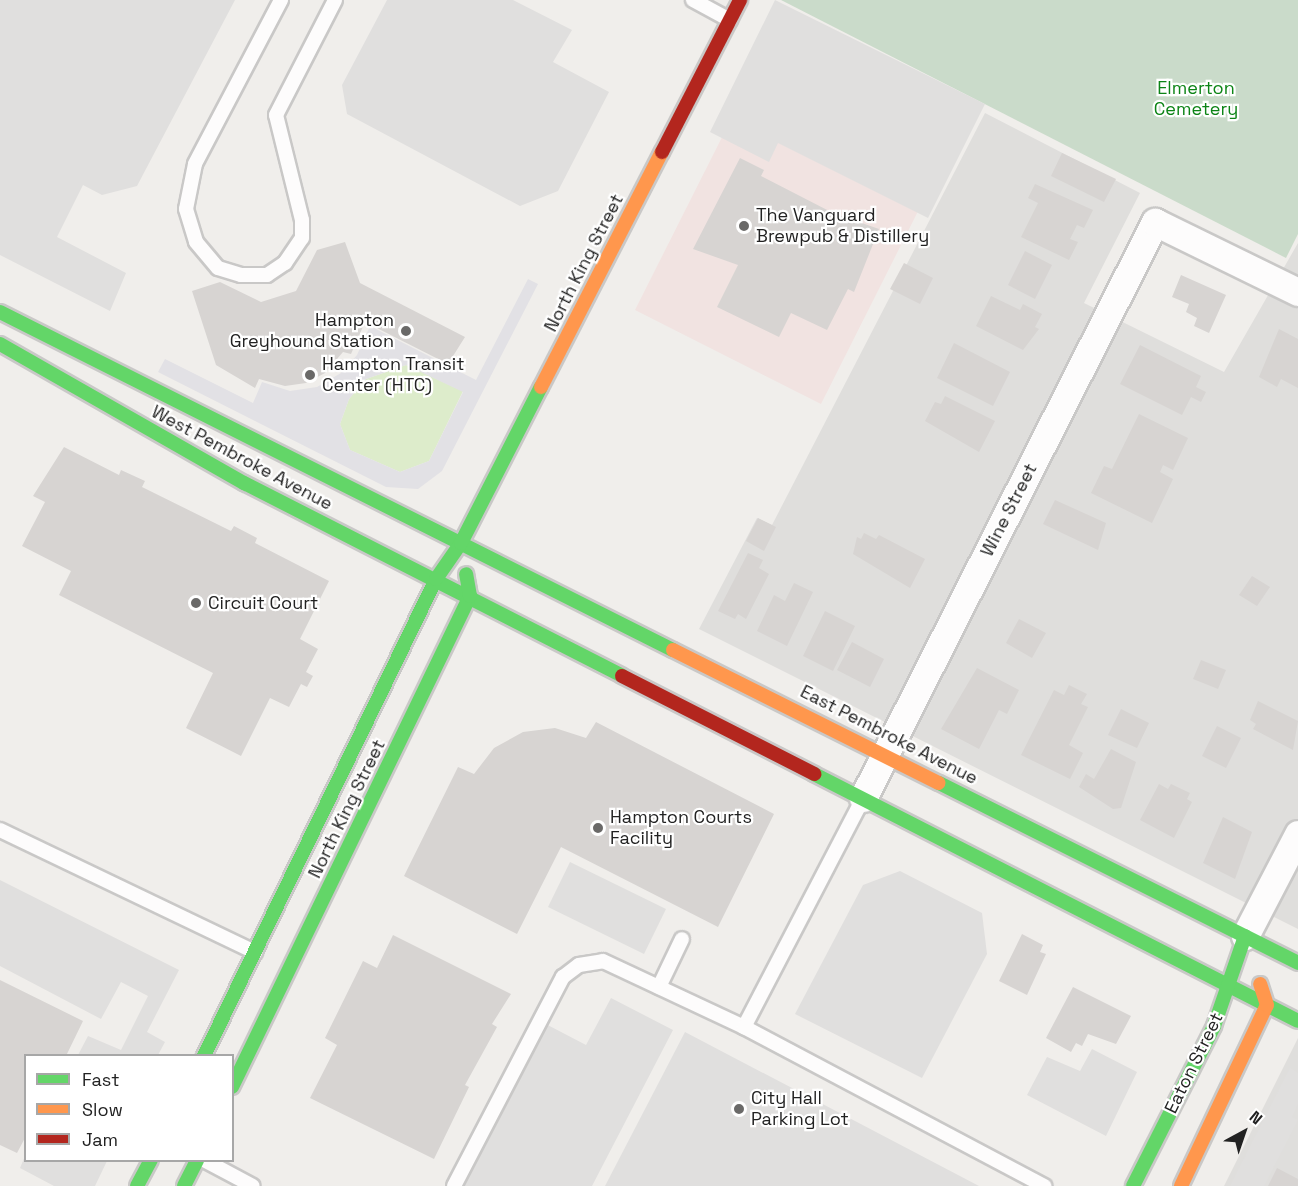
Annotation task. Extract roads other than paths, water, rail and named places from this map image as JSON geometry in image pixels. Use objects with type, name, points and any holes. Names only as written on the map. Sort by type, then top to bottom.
[{"type":"main road","name":"North King Street","points":[[205,1054],[436,579],[461,543],[740,0]]},
{"type":"main road","name":"West Pembroke Avenue","points":[[0,312],[461,543]]},
{"type":"main road","name":"West Pembroke Avenue","points":[[0,344],[244,483],[470,596]]},
{"type":"main road","points":[[461,543],[470,596],[1298,1021]]},
{"type":"main road","name":"East Pembroke Avenue","points":[[461,543],[886,753],[1298,963]]},
{"type":"main road","name":"North King Street","points":[[234,1083],[470,596]]},
{"type":"main road","points":[[1181,1186],[1267,1005],[1245,936]]},
{"type":"main road","name":"Eaton Street","points":[[1133,1186],[1232,986],[1245,936]]},
{"type":"main road","points":[[137,1186],[149,1162]]},
{"type":"main road","points":[[184,1186],[196,1162]]},
{"type":"street","name":"Wine Street","points":[[863,798],[1155,222],[1298,292]]},
{"type":"street","name":"Eaton Street","points":[[1245,936],[1298,834]]},
{"type":"lane","points":[[281,0],[195,164],[186,209],[196,242],[219,268],[241,275],[267,275],[285,263],[302,238],[302,220],[276,115],[335,0]]},
{"type":"lane","points":[[693,0],[730,20]]},
{"type":"lane","points":[[744,1027],[863,798]]},
{"type":"lane","points":[[0,830],[256,953]]},
{"type":"lane","points":[[659,987],[682,939]]},
{"type":"lane","points":[[454,1186],[562,977],[579,965],[603,961],[744,1027],[1044,1186]]},
{"type":"lane","points":[[206,1162],[253,1186]]},
{"type":"place","name":"The Vanguard Brewpub & Distillery","points":[[744,226]]},
{"type":"place","name":"Hampton Greyhound Station","points":[[406,331]]},
{"type":"place","name":"Hampton Transit Center (HTC)","points":[[310,375]]},
{"type":"place","name":"Circuit Court","points":[[196,603]]},
{"type":"place","name":"Hampton Courts Facility","points":[[598,828]]},
{"type":"place","name":"City Hall Parking Lot","points":[[739,1109]]},
{"type":"park label","name":"Elmerton Cemetery","points":[[1196,100]]}]
